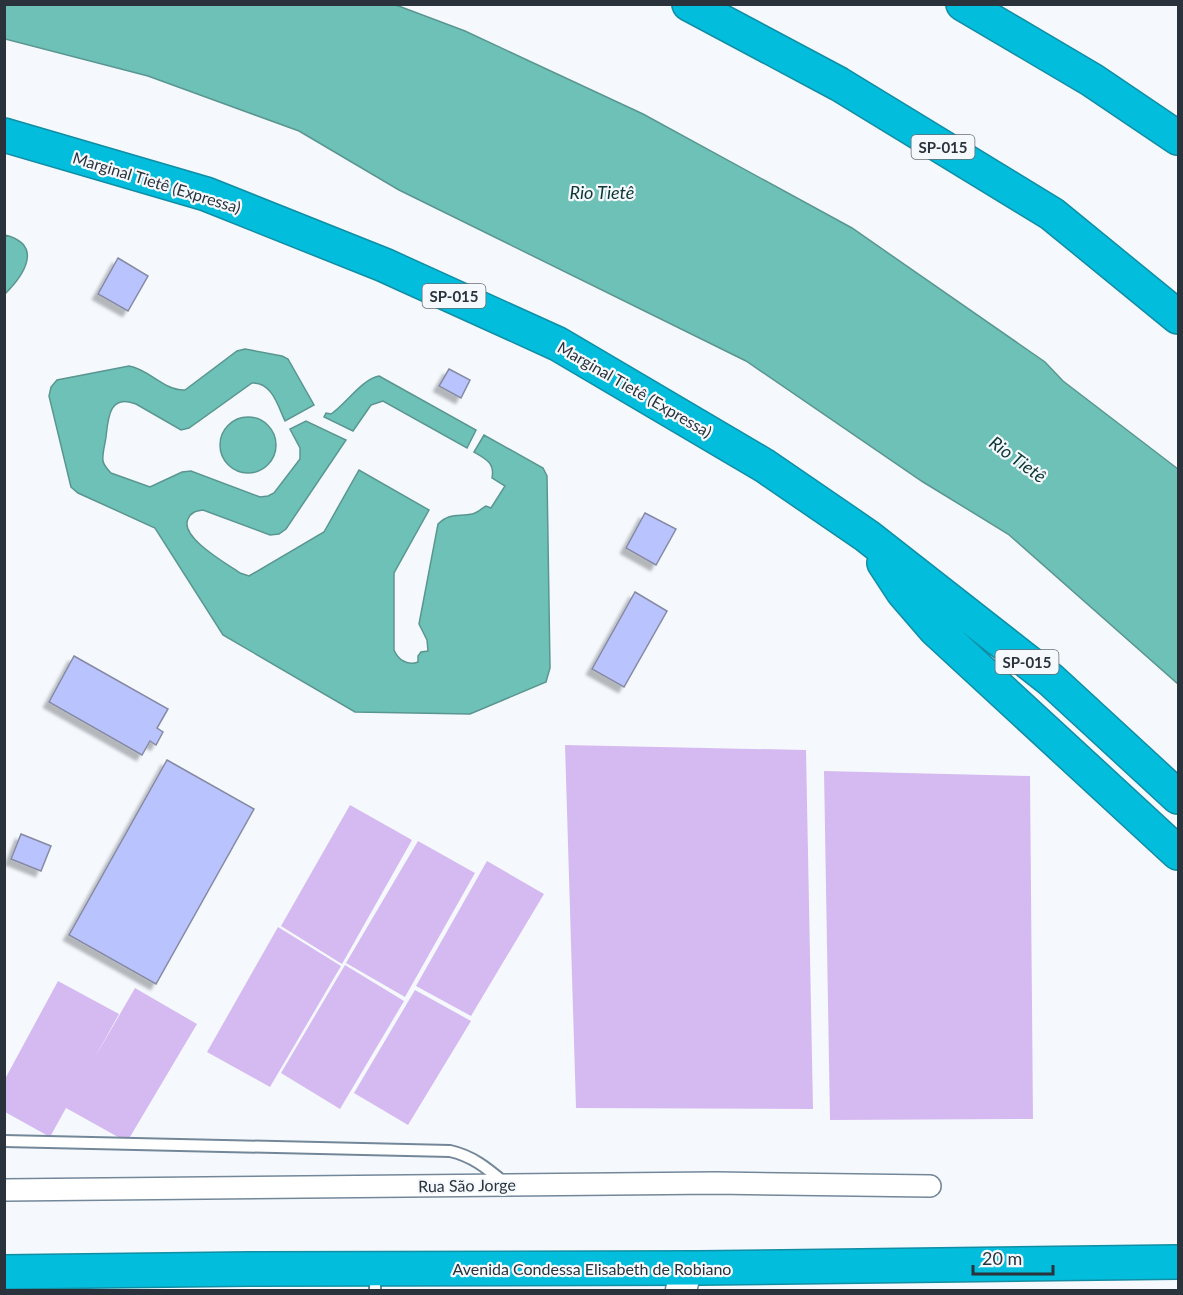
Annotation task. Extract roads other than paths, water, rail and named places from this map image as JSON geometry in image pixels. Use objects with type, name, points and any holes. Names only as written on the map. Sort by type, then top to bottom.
[{"type":"highway","name":"SP-015","points":[[689,4],[839,84],[1052,214],[1179,317]]},
{"type":"highway","points":[[963,4],[1092,80],[1179,138]]},
{"type":"highway","name":"Marginal Tietê (Expressa)","points":[[4,135],[206,194],[384,265],[558,344],[765,466],[867,536],[1051,680],[1179,797]]},
{"type":"highway","points":[[867,536],[903,592],[935,629],[1179,853]]},
{"type":"highway","name":"Avenida Condessa Elisabeth de Robiano","points":[[4,1272],[242,1280],[375,1280],[514,1274],[684,1279],[1179,1262]]},
{"type":"street","name":"Rua São Jorge","points":[[4,1190],[716,1183],[930,1186]]},
{"type":"lane","points":[[4,1141],[450,1150],[478,1161],[507,1184]]},
{"type":"water","name":"Rio Tietê","points":[[4,5],[396,5],[465,31],[643,114],[852,228],[1045,362],[1063,381],[1178,469],[1178,684],[1008,534],[923,482],[746,361],[399,190],[299,131],[148,76],[5,39]]},
{"type":"water","points":[[5,235],[24,246],[27,261],[24,270],[5,294]]},
{"type":"water","points":[[245,349],[288,359],[314,405],[285,421],[277,402],[265,386],[252,383],[189,428],[181,430],[136,404],[120,402],[115,405],[109,416],[103,458],[107,469],[111,473],[150,487],[182,472],[191,471],[260,497],[274,493],[300,459],[300,448],[290,429],[306,421],[346,440],[286,529],[279,534],[270,535],[203,510],[191,515],[187,526],[197,542],[215,557],[249,576],[324,532],[359,470],[429,510],[394,573],[394,650],[404,661],[414,663],[418,662],[421,652],[428,651],[427,640],[419,624],[438,524],[451,516],[476,513],[486,506],[491,508],[505,486],[492,478],[491,465],[474,452],[484,435],[543,468],[547,476],[550,668],[546,682],[470,714],[355,712],[223,635],[155,528],[78,493],[71,487],[49,396],[51,387],[57,380],[129,366],[143,371],[170,387],[185,390],[237,351]]},
{"type":"water","points":[[379,376],[476,430],[467,448],[383,401],[371,405],[353,431],[324,417],[326,413],[331,414],[337,410],[366,382]]},
{"type":"water","points":[[243,417],[253,417],[268,425],[274,434],[276,445],[274,456],[268,465],[253,473],[243,473],[232,468],[225,461],[220,450],[220,440],[225,429],[232,422]]}]
